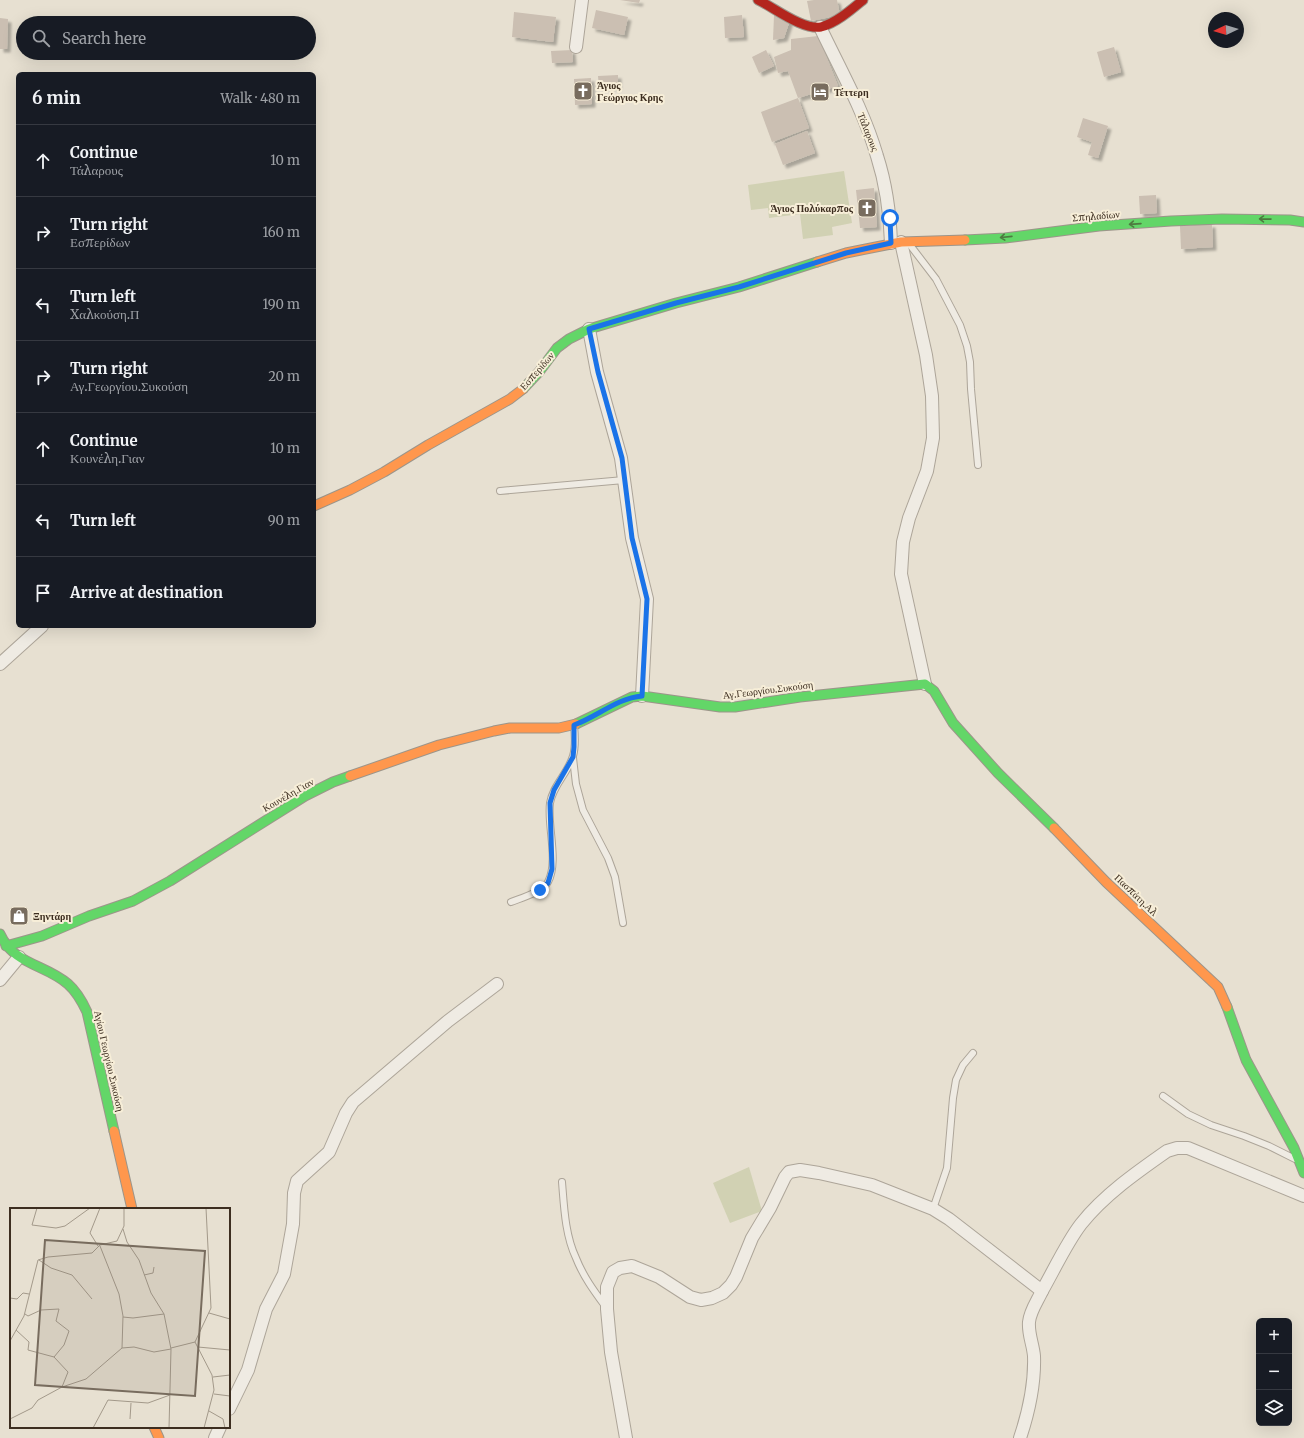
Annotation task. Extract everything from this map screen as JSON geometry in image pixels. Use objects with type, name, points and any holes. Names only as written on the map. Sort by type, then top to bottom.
[{"type":"street","points":[[576,47],[582,0]]},
{"type":"street","points":[[758,0],[802,24],[814,28],[832,22],[860,1]]},
{"type":"street","name":"Τάλαρους","points":[[820,27],[856,102],[878,157],[886,189],[890,218],[900,242],[926,355],[932,396],[933,438],[927,471],[909,518],[903,542],[901,574],[925,684]]},
{"type":"street","name":"Σπηλαδίων","points":[[900,242],[1006,238],[1099,226],[1171,221],[1222,219],[1290,220],[1304,222]]},
{"type":"street","name":"Εσπερίδων","points":[[316,505],[350,490],[384,472],[428,445],[510,399],[527,386],[557,348],[569,339],[589,329],[676,303],[739,287],[846,253],[900,242]]},
{"type":"street","points":[[589,329],[598,372],[622,458],[632,538],[647,599],[642,696]]},
{"type":"street","points":[[0,664],[40,628]]},
{"type":"street","name":"Αγ.Γεωργίου.Συκούση","points":[[598,713],[632,697],[642,696],[720,707],[735,707],[800,697],[925,684]]},
{"type":"street","name":"Πασπάτη.Αλ","points":[[925,684],[934,692],[953,723],[998,773],[1040,813],[1106,882],[1218,987],[1230,1012],[1246,1060],[1294,1148],[1304,1173]]},
{"type":"street","name":"Κουνέλη.Γιαν","points":[[6,946],[42,936],[89,916],[133,901],[170,881],[305,796],[340,780],[439,745],[494,730],[510,728],[559,728],[574,725],[598,713]]},
{"type":"street","name":"Αγίου Γεωργίου Συκούση","points":[[0,934],[6,946],[19,957],[61,978],[76,992],[83,1003],[132,1208]]},
{"type":"street","points":[[0,980],[19,957]]},
{"type":"street","points":[[230,1407],[248,1370],[266,1308],[284,1274],[293,1224],[294,1193],[297,1181],[329,1152],[346,1113],[353,1102],[448,1021],[497,984]]},
{"type":"street","points":[[1020,1438],[1027,1416],[1033,1383],[1034,1354],[1029,1333],[1029,1321],[1042,1291],[1072,1237],[1091,1212],[1107,1196],[1167,1151],[1177,1148],[1188,1148],[1304,1196]]},
{"type":"street","points":[[626,1438],[611,1352],[607,1309],[607,1288],[613,1272],[620,1268],[632,1266],[659,1277],[690,1297],[701,1300],[712,1298],[723,1293],[736,1277],[752,1238],[789,1172],[800,1170],[872,1185],[933,1209],[955,1223],[1042,1291]]},
{"type":"street","points":[[154,1428],[159,1438]]},
{"type":"street","points":[[214,1438],[219,1428]]},
{"type":"lane","points":[[900,242],[936,278],[960,325],[967,346],[970,362],[978,465]]},
{"type":"lane","points":[[500,491],[624,480]]},
{"type":"lane","points":[[574,725],[573,757],[576,784],[583,810],[608,858],[615,877],[622,923]]},
{"type":"lane","points":[[511,902],[540,890],[548,883],[552,869],[550,803],[554,790],[573,757]]},
{"type":"lane","points":[[933,1209],[947,1168],[956,1080],[963,1065],[973,1053]]},
{"type":"lane","points":[[1163,1096],[1188,1114],[1200,1120],[1269,1146],[1300,1162]]},
{"type":"lane","points":[[562,1182],[569,1236],[575,1257],[588,1282],[607,1309]]},
{"type":"green space","points":[[844,171],[852,223],[832,227],[833,235],[803,239],[800,214],[769,218],[768,208],[751,210],[748,185]]},
{"type":"green space","points":[[749,1167],[762,1211],[730,1223],[713,1183]]},
{"type":"building","points":[[620,0],[640,0],[639,3]]},
{"type":"building","points":[[837,0],[840,15],[811,21],[807,1]]},
{"type":"building","points":[[596,10],[628,17],[624,35],[592,28]]},
{"type":"building","points":[[514,12],[556,17],[553,42],[512,37]]},
{"type":"building","points":[[742,15],[744,37],[725,38],[724,17]]},
{"type":"building","points":[[774,15],[790,20],[784,38],[773,40]]},
{"type":"building","points":[[0,18],[8,19],[7,49],[0,49]]},
{"type":"building","points":[[818,36],[838,86],[798,98],[788,71],[778,73],[774,57],[791,50],[791,39]]},
{"type":"building","points":[[1114,47],[1121,72],[1104,77],[1097,52]]},
{"type":"building","points":[[572,50],[573,62],[552,63],[551,51]]},
{"type":"building","points":[[766,50],[774,66],[759,73],[752,57]]},
{"type":"building","points":[[618,75],[618,87],[599,87],[598,76]]},
{"type":"building","name":"Άγιος Γεώργιος Κρης","points":[[591,78],[592,104],[575,105],[574,79]]},
{"type":"building","points":[[798,98],[809,128],[772,142],[761,112]]},
{"type":"building","points":[[1083,118],[1108,126],[1098,158],[1088,155],[1092,142],[1077,137]]},
{"type":"building","points":[[807,131],[815,153],[783,165],[775,144]]},
{"type":"building","name":"Άγιος Πολύκαρπος","points":[[874,188],[877,227],[860,228],[856,190]]},
{"type":"building","points":[[1156,195],[1157,213],[1140,214],[1139,196]]},
{"type":"building","points":[[1212,224],[1213,247],[1181,249],[1180,226]]},
{"type":"traffic: fast","points":[[965,240],[1005,238],[1099,226],[1171,221],[1222,219],[1290,220],[1304,222]]},
{"type":"traffic: fast","points":[[523,389],[539,372],[557,348],[569,339],[589,329],[676,303],[739,287],[817,262]]},
{"type":"traffic: fast","points":[[576,724],[632,697],[642,696],[720,707],[735,707],[800,697],[925,684],[934,691],[953,723],[998,773],[1054,828]]},
{"type":"traffic: fast","points":[[6,946],[42,936],[89,916],[133,901],[170,881],[305,796],[333,782],[350,776]]},
{"type":"traffic: fast","points":[[0,934],[13,952],[59,977],[77,993],[87,1012],[114,1131]]},
{"type":"traffic: fast","points":[[1227,1007],[1246,1060],[1294,1148],[1304,1173]]},
{"type":"traffic: slow","points":[[817,262],[846,253],[901,242],[965,240]]},
{"type":"traffic: slow","points":[[316,505],[350,490],[384,472],[428,445],[510,399],[523,389]]},
{"type":"traffic: slow","points":[[350,776],[439,745],[494,731],[510,728],[559,728],[576,724]]},
{"type":"traffic: slow","points":[[1054,828],[1106,882],[1218,987],[1227,1007]]},
{"type":"traffic: slow","points":[[114,1131],[132,1208]]},
{"type":"traffic: slow","points":[[154,1428],[159,1438]]},
{"type":"traffic: jam","points":[[758,0],[797,22],[814,27],[827,25],[843,16],[863,0]]},
{"type":"place","name":"Άγιος Γεώργιος Κρης","points":[[583,91]]},
{"type":"place","name":"Τέττερη","points":[[820,92]]},
{"type":"place","name":"Άγιος Πολύκαρπος","points":[[867,208]]},
{"type":"place","name":"Ξηντάρη","points":[[19,916]]},
{"type":"route","points":[[540,890],[548,883],[552,869],[550,803],[554,790],[573,757],[575,735],[574,725],[624,700],[642,696],[647,599],[629,525],[622,458],[591,345],[589,329],[676,303],[739,287],[846,253],[891,243],[890,218]]}]
